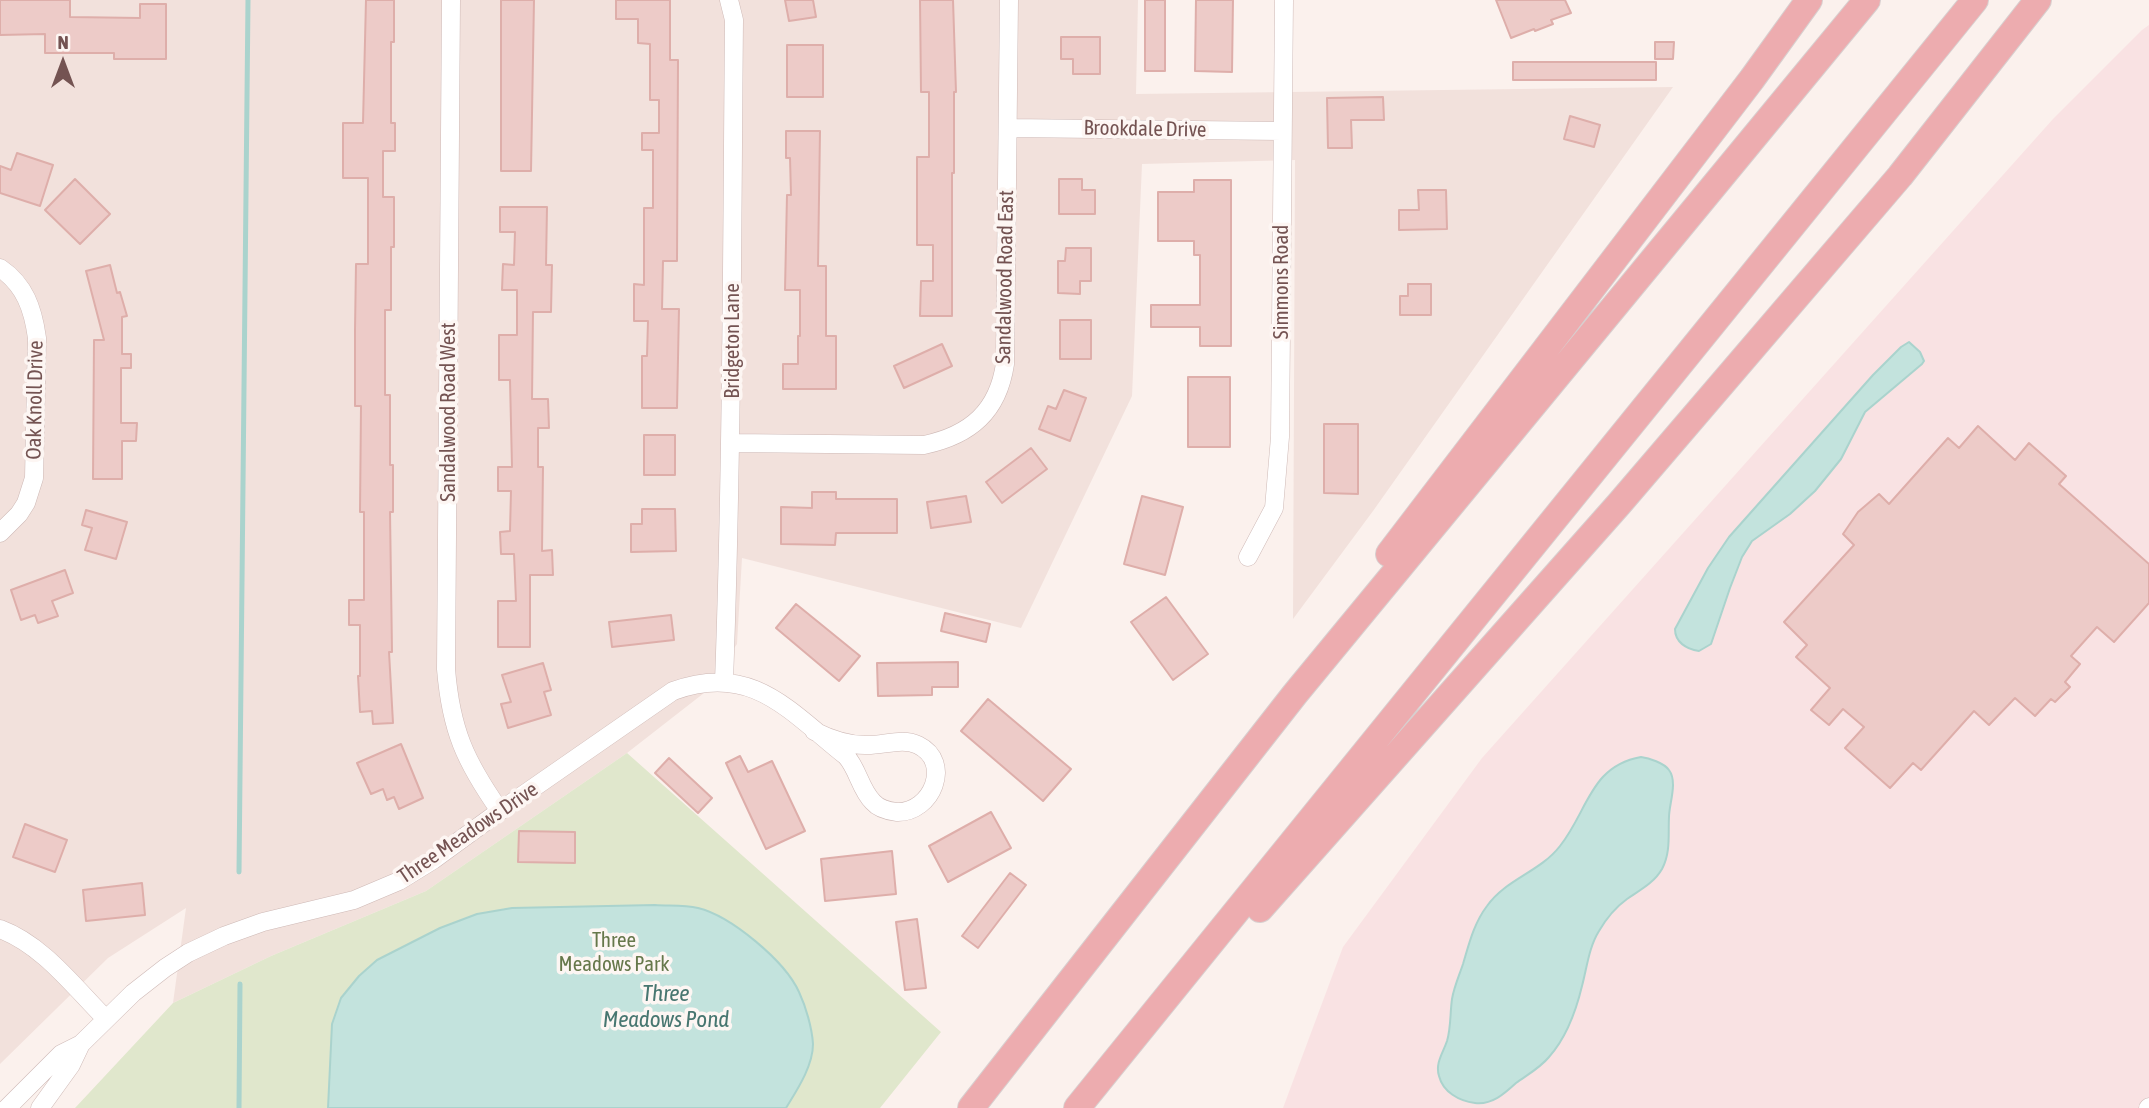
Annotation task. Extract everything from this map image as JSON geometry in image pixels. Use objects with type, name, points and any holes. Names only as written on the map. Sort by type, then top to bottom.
[{"type":"highway","points":[[1296,694],[1307,666],[1321,642],[1752,79],[1809,0]]},
{"type":"highway","points":[[1752,79],[1817,0]]},
{"type":"highway","points":[[971,1108],[1296,694],[1867,0]]},
{"type":"highway","points":[[1077,1108],[1975,0]]},
{"type":"highway","points":[[1179,983],[1252,918],[1619,504],[1900,176],[2038,0]]},
{"type":"street","name":"Sandalwood Road West","points":[[451,0],[446,669],[453,722],[461,748],[473,772],[500,811]]},
{"type":"street","name":"Bridgeton Lane","points":[[724,682],[731,443],[734,20],[729,0]]},
{"type":"street","name":"Sandalwood Road East","points":[[731,443],[924,445],[964,432],[985,414],[999,390],[1005,363],[1009,0]]},
{"type":"street","name":"Simmons Road","points":[[1248,557],[1274,508],[1280,437],[1284,0]]},
{"type":"street","name":"Brookdale Drive","points":[[1008,128],[1282,131]]},
{"type":"street","name":"Oak Knoll Drive","points":[[0,268],[15,281],[30,303],[37,338],[37,364],[34,478],[31,491],[19,514],[0,533]]},
{"type":"street","name":"Three Meadows Drive","points":[[8,1108],[61,1054],[81,1044],[133,993],[188,953],[262,922],[354,900],[399,881],[433,860],[673,691],[693,684],[724,682],[741,684],[764,692],[852,763],[873,802],[881,808],[904,812],[914,810],[929,795],[936,775],[933,760],[918,745],[898,742],[853,744],[836,741],[814,731]]},
{"type":"street","points":[[0,929],[15,934],[36,950],[106,1019]]},
{"type":"street","name":"Three Meadows Drive","points":[[40,1108],[71,1065],[81,1044]]},
{"type":"shaded area","points":[[0,0],[1138,0],[1136,94],[1673,87],[1373,511],[1293,619],[1295,160],[1142,164],[1132,396],[1021,628],[742,558],[737,644],[704,693],[627,753],[426,891],[271,956],[173,1003],[186,908],[108,958],[0,1064]]},
{"type":"shaded area","points":[[2149,25],[2149,1108],[1283,1108],[1343,947],[1482,758],[2053,119]]},
{"type":"green space","name":"Three Meadows Park","points":[[627,753],[941,1032],[880,1108],[75,1108],[173,1003],[271,956],[426,891]]},
{"type":"water","points":[[1909,342],[1920,352],[1924,361],[1922,364],[1865,412],[1841,459],[1815,491],[1790,514],[1752,541],[1742,557],[1711,644],[1699,651],[1682,644],[1675,629],[1708,568],[1729,537],[1873,375]]},
{"type":"water","points":[[1641,757],[1664,765],[1672,775],[1668,850],[1662,869],[1651,882],[1619,906],[1599,931],[1573,1014],[1565,1033],[1549,1057],[1538,1068],[1492,1100],[1475,1103],[1458,1098],[1444,1087],[1438,1067],[1447,1041],[1454,990],[1479,919],[1495,897],[1543,863],[1560,846],[1600,780],[1624,762]]},
{"type":"water","name":"Three Meadows Pond","points":[[655,905],[698,908],[726,920],[756,941],[792,980],[806,1011],[813,1044],[807,1069],[786,1108],[328,1108],[332,1024],[341,998],[377,960],[440,928],[477,914],[512,908]]},
{"type":"building","points":[[0,0],[70,0],[70,17],[140,18],[140,4],[166,4],[166,59],[114,59],[114,53],[45,53],[45,34],[0,35]]},
{"type":"building","points":[[366,0],[394,0],[391,123],[395,123],[395,151],[383,151],[383,197],[394,197],[391,310],[385,310],[385,395],[390,395],[390,465],[393,465],[393,512],[390,512],[392,652],[389,652],[393,723],[373,724],[372,711],[360,712],[360,625],[349,625],[349,600],[364,600],[364,512],[360,512],[361,406],[355,406],[355,330],[356,264],[368,264],[368,178],[343,178],[343,123],[363,123]]},
{"type":"building","points":[[501,0],[534,0],[531,171],[501,171]]},
{"type":"building","points":[[616,0],[670,0],[670,60],[678,60],[677,261],[663,261],[662,309],[679,309],[677,408],[642,408],[642,356],[647,356],[648,321],[634,321],[634,284],[644,285],[644,208],[653,208],[653,150],[642,150],[642,133],[659,133],[659,100],[650,100],[650,44],[638,43],[638,19],[616,19]]},
{"type":"building","points":[[785,0],[813,0],[816,17],[789,21]]},
{"type":"building","points":[[920,0],[953,0],[956,92],[952,173],[952,316],[920,316],[921,281],[933,281],[933,245],[917,245],[917,157],[929,157],[929,92],[921,92]]},
{"type":"building","points":[[1145,0],[1165,0],[1165,71],[1145,71]]},
{"type":"building","points":[[1196,0],[1233,0],[1232,72],[1195,71]]},
{"type":"building","points":[[1496,0],[1565,0],[1571,13],[1551,20],[1553,24],[1511,38]]},
{"type":"building","points":[[1061,37],[1100,37],[1100,74],[1073,74],[1073,59],[1061,59]]},
{"type":"building","points":[[1655,42],[1674,42],[1673,59],[1655,59]]},
{"type":"building","points":[[787,45],[823,45],[823,97],[787,97]]},
{"type":"building","points":[[1513,62],[1656,62],[1656,80],[1513,80]]},
{"type":"building","points":[[1383,97],[1384,120],[1351,120],[1352,148],[1328,148],[1327,98]]},
{"type":"building","points":[[1570,116],[1600,125],[1594,147],[1564,139]]},
{"type":"building","points":[[786,131],[820,131],[818,266],[826,266],[826,336],[836,336],[836,389],[783,389],[783,364],[798,364],[800,336],[800,290],[785,290],[787,195],[791,195],[790,158],[786,158]]},
{"type":"building","points":[[17,153],[53,165],[40,206],[0,193],[0,166],[11,170]]},
{"type":"building","points":[[75,179],[110,214],[80,244],[45,210]]},
{"type":"building","points":[[1059,179],[1082,179],[1082,190],[1095,190],[1095,214],[1059,214]]},
{"type":"building","points":[[1194,180],[1231,180],[1231,346],[1200,346],[1200,327],[1151,327],[1151,305],[1200,305],[1200,255],[1194,255],[1194,241],[1158,241],[1158,192],[1194,192]]},
{"type":"building","points":[[1418,190],[1446,190],[1447,229],[1399,230],[1399,210],[1419,210]]},
{"type":"building","points":[[500,207],[547,207],[546,265],[552,265],[551,312],[533,312],[532,399],[548,399],[549,428],[538,428],[538,467],[543,467],[542,551],[552,550],[553,575],[530,575],[530,647],[498,647],[498,601],[516,601],[514,554],[501,554],[500,532],[510,531],[511,491],[498,491],[498,467],[512,467],[510,380],[499,380],[499,335],[517,335],[517,290],[502,290],[503,264],[514,265],[515,232],[500,232]]},
{"type":"building","points":[[1066,248],[1091,248],[1091,281],[1080,281],[1080,294],[1058,293],[1058,261],[1065,261]]},
{"type":"building","points":[[110,265],[117,293],[120,292],[127,316],[122,317],[122,354],[131,354],[131,368],[121,368],[121,423],[137,423],[136,441],[122,441],[122,479],[93,479],[94,340],[104,340],[86,271]]},
{"type":"building","points":[[1408,284],[1431,284],[1431,315],[1400,315],[1400,296],[1408,296]]},
{"type":"building","points":[[1060,320],[1091,320],[1091,359],[1060,359]]},
{"type":"building","points":[[942,344],[952,366],[904,388],[894,366]]},
{"type":"building","points":[[1188,377],[1230,377],[1230,447],[1188,447]]},
{"type":"building","points":[[1064,390],[1086,398],[1070,441],[1039,429],[1048,406],[1056,409]]},
{"type":"building","points":[[1324,424],[1358,424],[1358,494],[1324,493]]},
{"type":"building","points":[[1978,426],[2015,460],[2029,443],[2066,476],[2059,484],[2149,564],[2149,603],[2114,642],[2097,627],[2071,656],[2080,664],[2065,682],[2070,687],[2055,702],[2051,699],[2035,716],[2015,698],[1989,725],[1974,711],[1921,770],[1913,763],[1890,788],[1845,748],[1864,727],[1843,709],[1829,725],[1811,710],[1830,688],[1796,657],[1807,645],[1784,622],[1854,545],[1843,534],[1858,512],[1879,494],[1889,504],[1948,438],[1959,448]]},
{"type":"building","points":[[644,435],[675,435],[675,475],[644,475]]},
{"type":"building","points":[[1031,448],[1047,469],[1002,503],[986,482]]},
{"type":"building","points":[[812,492],[836,492],[836,499],[897,499],[897,533],[836,533],[835,545],[781,544],[781,507],[812,508]]},
{"type":"building","points":[[966,496],[971,522],[931,528],[927,502]]},
{"type":"building","points":[[1142,496],[1183,507],[1165,575],[1124,564]]},
{"type":"building","points":[[642,509],[675,509],[676,551],[631,552],[631,524],[642,524]]},
{"type":"building","points":[[86,510],[127,522],[116,559],[85,550],[92,528],[82,525]]},
{"type":"building","points":[[65,570],[73,593],[52,601],[58,616],[38,623],[35,615],[21,620],[11,590]]},
{"type":"building","points":[[1166,597],[1208,654],[1173,680],[1131,622]]},
{"type":"building","points":[[796,604],[860,656],[839,681],[776,628]]},
{"type":"building","points":[[945,613],[990,624],[986,642],[941,631]]},
{"type":"building","points":[[671,615],[674,640],[612,647],[609,622]]},
{"type":"building","points":[[958,662],[958,687],[932,687],[932,695],[878,696],[877,663]]},
{"type":"building","points":[[543,663],[551,690],[544,692],[551,715],[508,728],[501,704],[511,702],[502,675]]},
{"type":"building","points":[[988,699],[1071,769],[1043,801],[961,731]]},
{"type":"building","points":[[401,744],[423,798],[399,809],[394,797],[387,800],[383,789],[371,794],[357,763]]},
{"type":"building","points":[[740,756],[748,772],[772,761],[805,831],[766,849],[726,763]]},
{"type":"building","points":[[669,758],[712,798],[698,813],[655,773]]},
{"type":"building","points":[[991,812],[1011,848],[948,882],[929,846]]},
{"type":"building","points":[[25,824],[67,840],[55,872],[13,857]]},
{"type":"building","points":[[519,831],[575,832],[575,863],[518,862]]},
{"type":"building","points":[[892,851],[896,894],[825,901],[821,859]]},
{"type":"building","points":[[1010,873],[1026,885],[978,948],[962,936]]},
{"type":"building","points":[[142,883],[145,915],[86,921],[83,890]]},
{"type":"building","points":[[917,919],[926,988],[905,990],[896,922]]},
{"type":"waterway","points":[[239,872],[248,0]]},
{"type":"waterway","points":[[239,1108],[240,984]]}]
